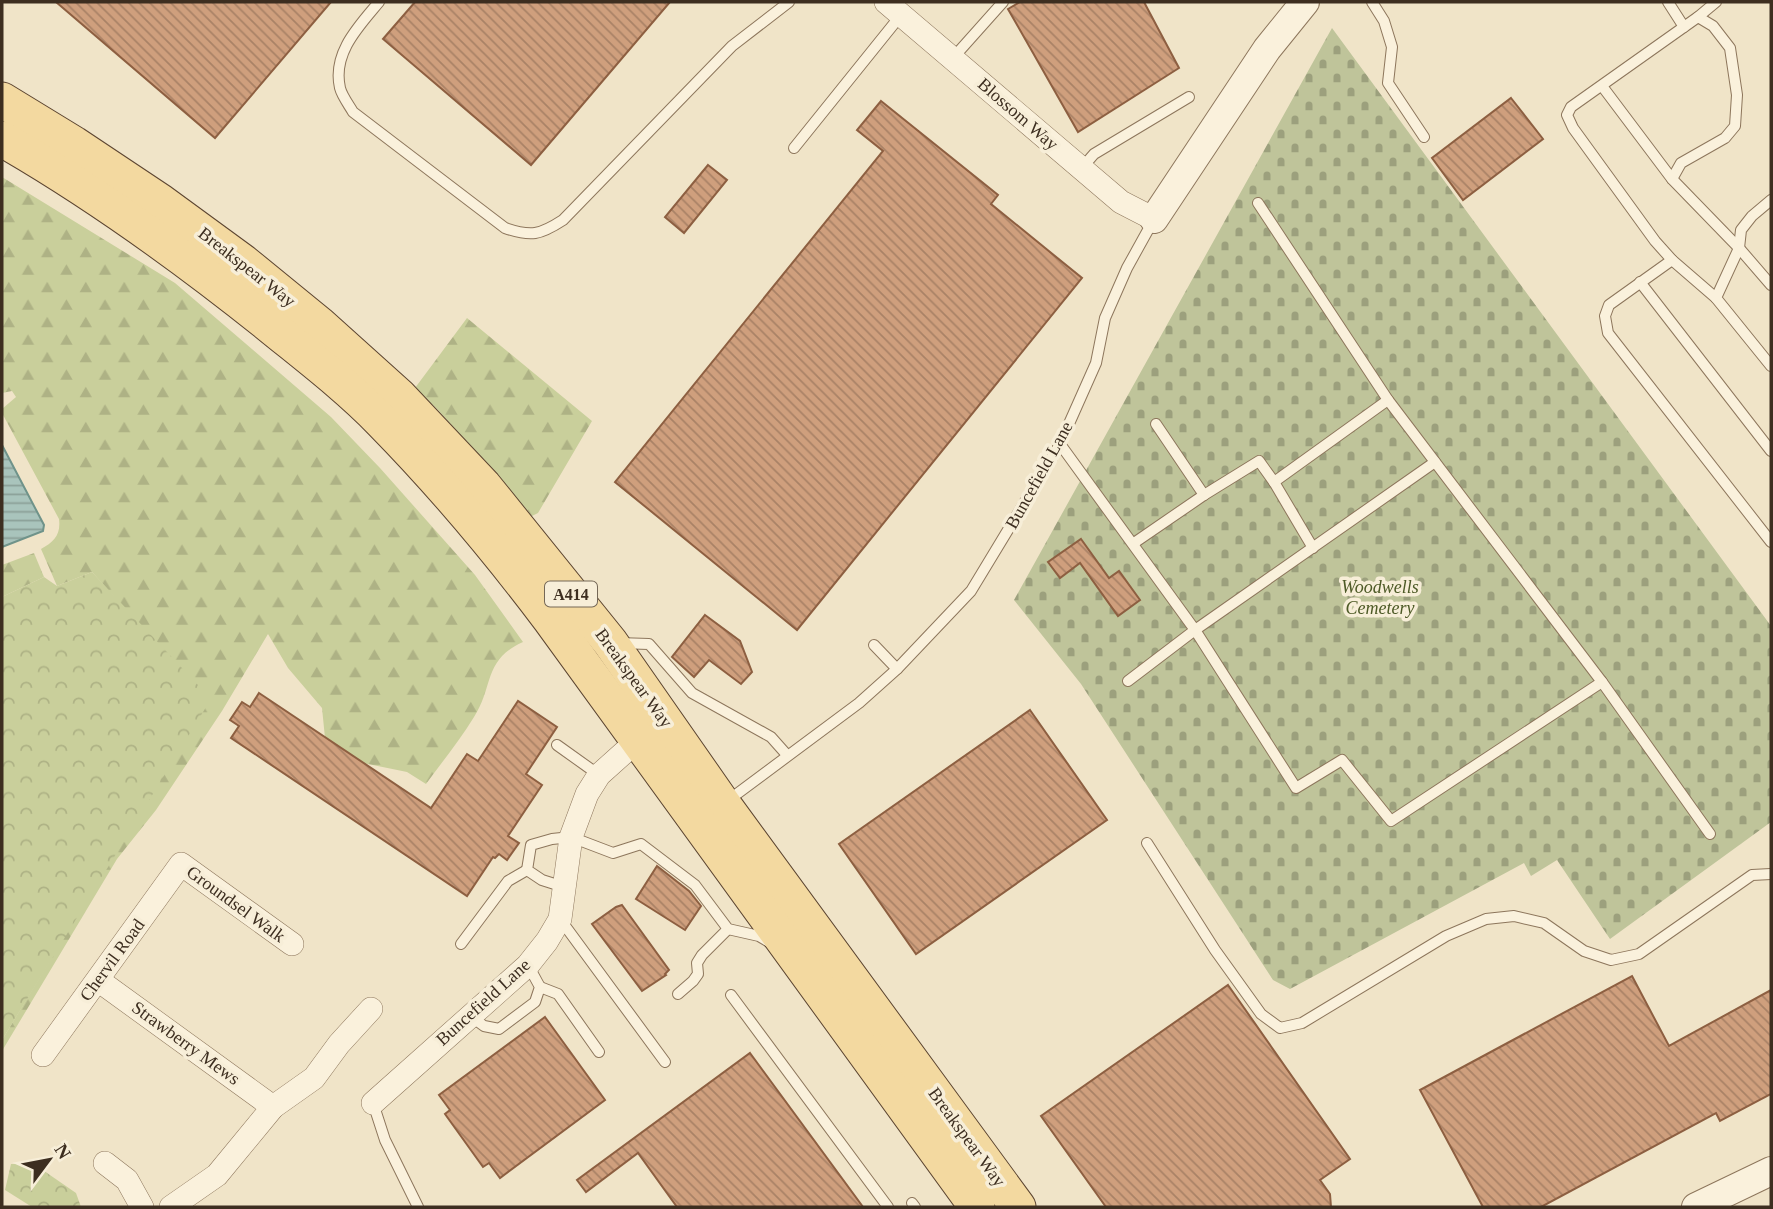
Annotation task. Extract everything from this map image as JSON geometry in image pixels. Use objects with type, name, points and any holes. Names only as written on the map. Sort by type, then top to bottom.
[{"type":"main road","name":"Breakspear Way","points":[[2,100],[161,202],[243,262],[319,324],[399,396],[484,486],[610,642],[723,804],[1018,1207]]},
{"type":"main road","name":"Breakspear Way","points":[[2,139],[144,228],[294,345],[380,419],[508,564],[977,1207]]},
{"type":"street","name":"Buncefield Lane","points":[[1154,219],[1267,49],[1305,2]]},
{"type":"street","name":"Blossom Way","points":[[894,8],[1121,202],[1154,219]]},
{"type":"street","name":"Buncefield Lane","points":[[373,1103],[528,965],[560,919],[571,837],[587,794],[599,775],[638,740]]},
{"type":"street","name":"Groundsel Walk","points":[[181,864],[292,944]]},
{"type":"street","name":"Chervil Road","points":[[43,1055],[181,864]]},
{"type":"street","name":"Strawberry Mews","points":[[99,980],[273,1107]]},
{"type":"street","points":[[171,1207],[217,1175],[273,1107],[314,1078],[339,1044],[371,1009]]},
{"type":"street","points":[[105,1163],[128,1180],[142,1207]]},
{"type":"street","points":[[1703,1204],[1771,1171]]},
{"type":"lane","points":[[379,2],[351,37],[340,61],[340,89],[353,112],[505,228],[525,235],[546,232],[563,220],[732,46],[789,2]]},
{"type":"lane","points":[[953,58],[1003,2]]},
{"type":"lane","points":[[1372,2],[1384,21],[1392,47],[1388,83],[1424,137]]},
{"type":"lane","points":[[1668,2],[1684,27]]},
{"type":"lane","points":[[1716,2],[1571,107],[1567,115],[1573,128],[1655,241],[1672,260],[1716,298],[1771,366]]},
{"type":"lane","points":[[794,148],[894,8]]},
{"type":"lane","points":[[1672,179],[1681,163],[1725,138],[1735,126],[1737,95],[1730,48],[1713,26],[1698,17]]},
{"type":"lane","points":[[1602,86],[1672,179],[1739,247],[1771,285]]},
{"type":"lane","points":[[1081,169],[1094,154],[1189,97]]},
{"type":"lane","points":[[1716,298],[1739,247],[1741,230],[1752,215],[1771,200]]},
{"type":"lane","points":[[1258,203],[1388,400],[1602,682],[1710,834]]},
{"type":"lane","name":"Buncefield Lane","points":[[723,804],[843,716],[897,669],[971,591],[1060,444],[1096,363],[1105,318],[1127,268],[1154,219]]},
{"type":"lane","points":[[1672,260],[1609,305],[1605,316],[1608,332],[1771,542]]},
{"type":"lane","points":[[1640,282],[1771,451]]},
{"type":"lane","points":[[1274,482],[1388,400]]},
{"type":"lane","points":[[1156,424],[1203,495]]},
{"type":"lane","points":[[1060,444],[1195,631],[1296,788],[1342,760],[1391,821],[1602,682]]},
{"type":"lane","points":[[1134,544],[1203,495],[1259,461],[1313,548]]},
{"type":"lane","points":[[1128,681],[1435,461]]},
{"type":"lane","points":[[610,642],[649,644],[692,693],[771,737],[787,755]]},
{"type":"lane","points":[[874,645],[897,669]]},
{"type":"lane","points":[[557,745],[599,775]]},
{"type":"lane","points":[[527,870],[531,845],[552,839],[571,837],[613,853],[641,844],[695,885],[728,929],[759,936],[798,959]]},
{"type":"lane","points":[[1147,843],[1261,1014],[1280,1028],[1302,1023],[1446,936],[1486,919],[1514,916],[1544,923],[1584,951],[1611,960],[1639,954],[1752,875],[1771,874]]},
{"type":"lane","points":[[527,870],[542,880],[564,887]]},
{"type":"lane","points":[[461,944],[508,881],[527,870]]},
{"type":"lane","points":[[560,919],[665,1062]]},
{"type":"lane","points":[[678,994],[698,974],[697,963],[702,955],[728,929]]},
{"type":"lane","points":[[528,965],[540,987],[558,994],[599,1052]]},
{"type":"lane","points":[[469,1015],[484,1026],[499,1029],[535,1002],[540,987]]},
{"type":"lane","points":[[731,995],[888,1207]]},
{"type":"lane","points":[[373,1103],[385,1140],[418,1207]]},
{"type":"lane","points":[[1703,1204],[1771,1164]]},
{"type":"green space","name":"Woodwells Cemetery","points":[[1332,28],[1771,626],[1771,822],[1610,939],[1557,860],[1531,876],[1524,863],[1290,989],[1273,980],[1081,684],[1014,600]]},
{"type":"green space","points":[[2,177],[175,283],[331,417],[475,575],[523,642],[510,649],[495,665],[474,717],[426,784],[407,772],[363,763],[325,738],[322,708],[288,668],[268,634],[222,711],[156,810],[117,859],[2,1051],[2,1040],[90,894],[143,629],[92,572],[57,586],[41,549],[56,537],[59,519],[2,413],[2,409],[16,397],[12,391],[2,393]]},
{"type":"green space","points":[[467,318],[592,421],[538,513],[532,516],[438,410],[415,388]]},
{"type":"green space","points":[[34,553],[44,577],[2,597],[2,565]]},
{"type":"green space","points":[[92,572],[211,699],[2,1040],[2,597],[44,577],[57,586]]},
{"type":"green space","points":[[11,1164],[34,1164],[76,1193],[81,1207],[32,1207],[5,1190]]},
{"type":"water","points":[[2,445],[44,525],[43,531],[2,547]]},
{"type":"building","points":[[56,2],[331,2],[215,138]]},
{"type":"building","points":[[415,2],[670,2],[531,165],[383,39]]},
{"type":"building","points":[[1020,2],[1144,2],[1179,68],[1078,132],[1008,9]]},
{"type":"building","points":[[1511,98],[1543,139],[1463,200],[1432,158]]},
{"type":"building","points":[[881,101],[998,195],[991,204],[1082,278],[797,630],[615,482],[883,151],[857,130]]},
{"type":"building","points":[[708,165],[727,180],[684,233],[665,217]]},
{"type":"building","points":[[1081,539],[1109,578],[1119,571],[1140,600],[1118,616],[1080,563],[1060,578],[1048,562]]},
{"type":"building","points":[[705,615],[740,641],[752,672],[741,684],[709,660],[694,677],[672,657]]},
{"type":"building","points":[[259,693],[431,808],[467,754],[478,761],[518,701],[557,727],[526,774],[542,785],[508,836],[519,843],[507,860],[499,854],[493,857],[467,896],[231,738],[239,726],[230,720],[242,702],[250,707]]},
{"type":"building","points":[[1030,710],[1107,820],[916,954],[839,844]]},
{"type":"building","points":[[657,866],[689,891],[701,906],[685,930],[636,899]]},
{"type":"building","points":[[622,905],[669,970],[666,975],[642,991],[592,924]]},
{"type":"building","points":[[1632,976],[1669,1046],[1771,990],[1771,1094],[1720,1121],[1716,1113],[1541,1207],[1483,1207],[1420,1090]]},
{"type":"building","points":[[1228,985],[1350,1159],[1320,1180],[1330,1194],[1331,1207],[1106,1207],[1041,1116]]},
{"type":"building","points":[[545,1017],[605,1100],[500,1178],[489,1163],[483,1167],[445,1114],[450,1110],[439,1095]]},
{"type":"building","points":[[750,1053],[863,1207],[677,1207],[638,1153],[586,1192],[577,1180]]}]
